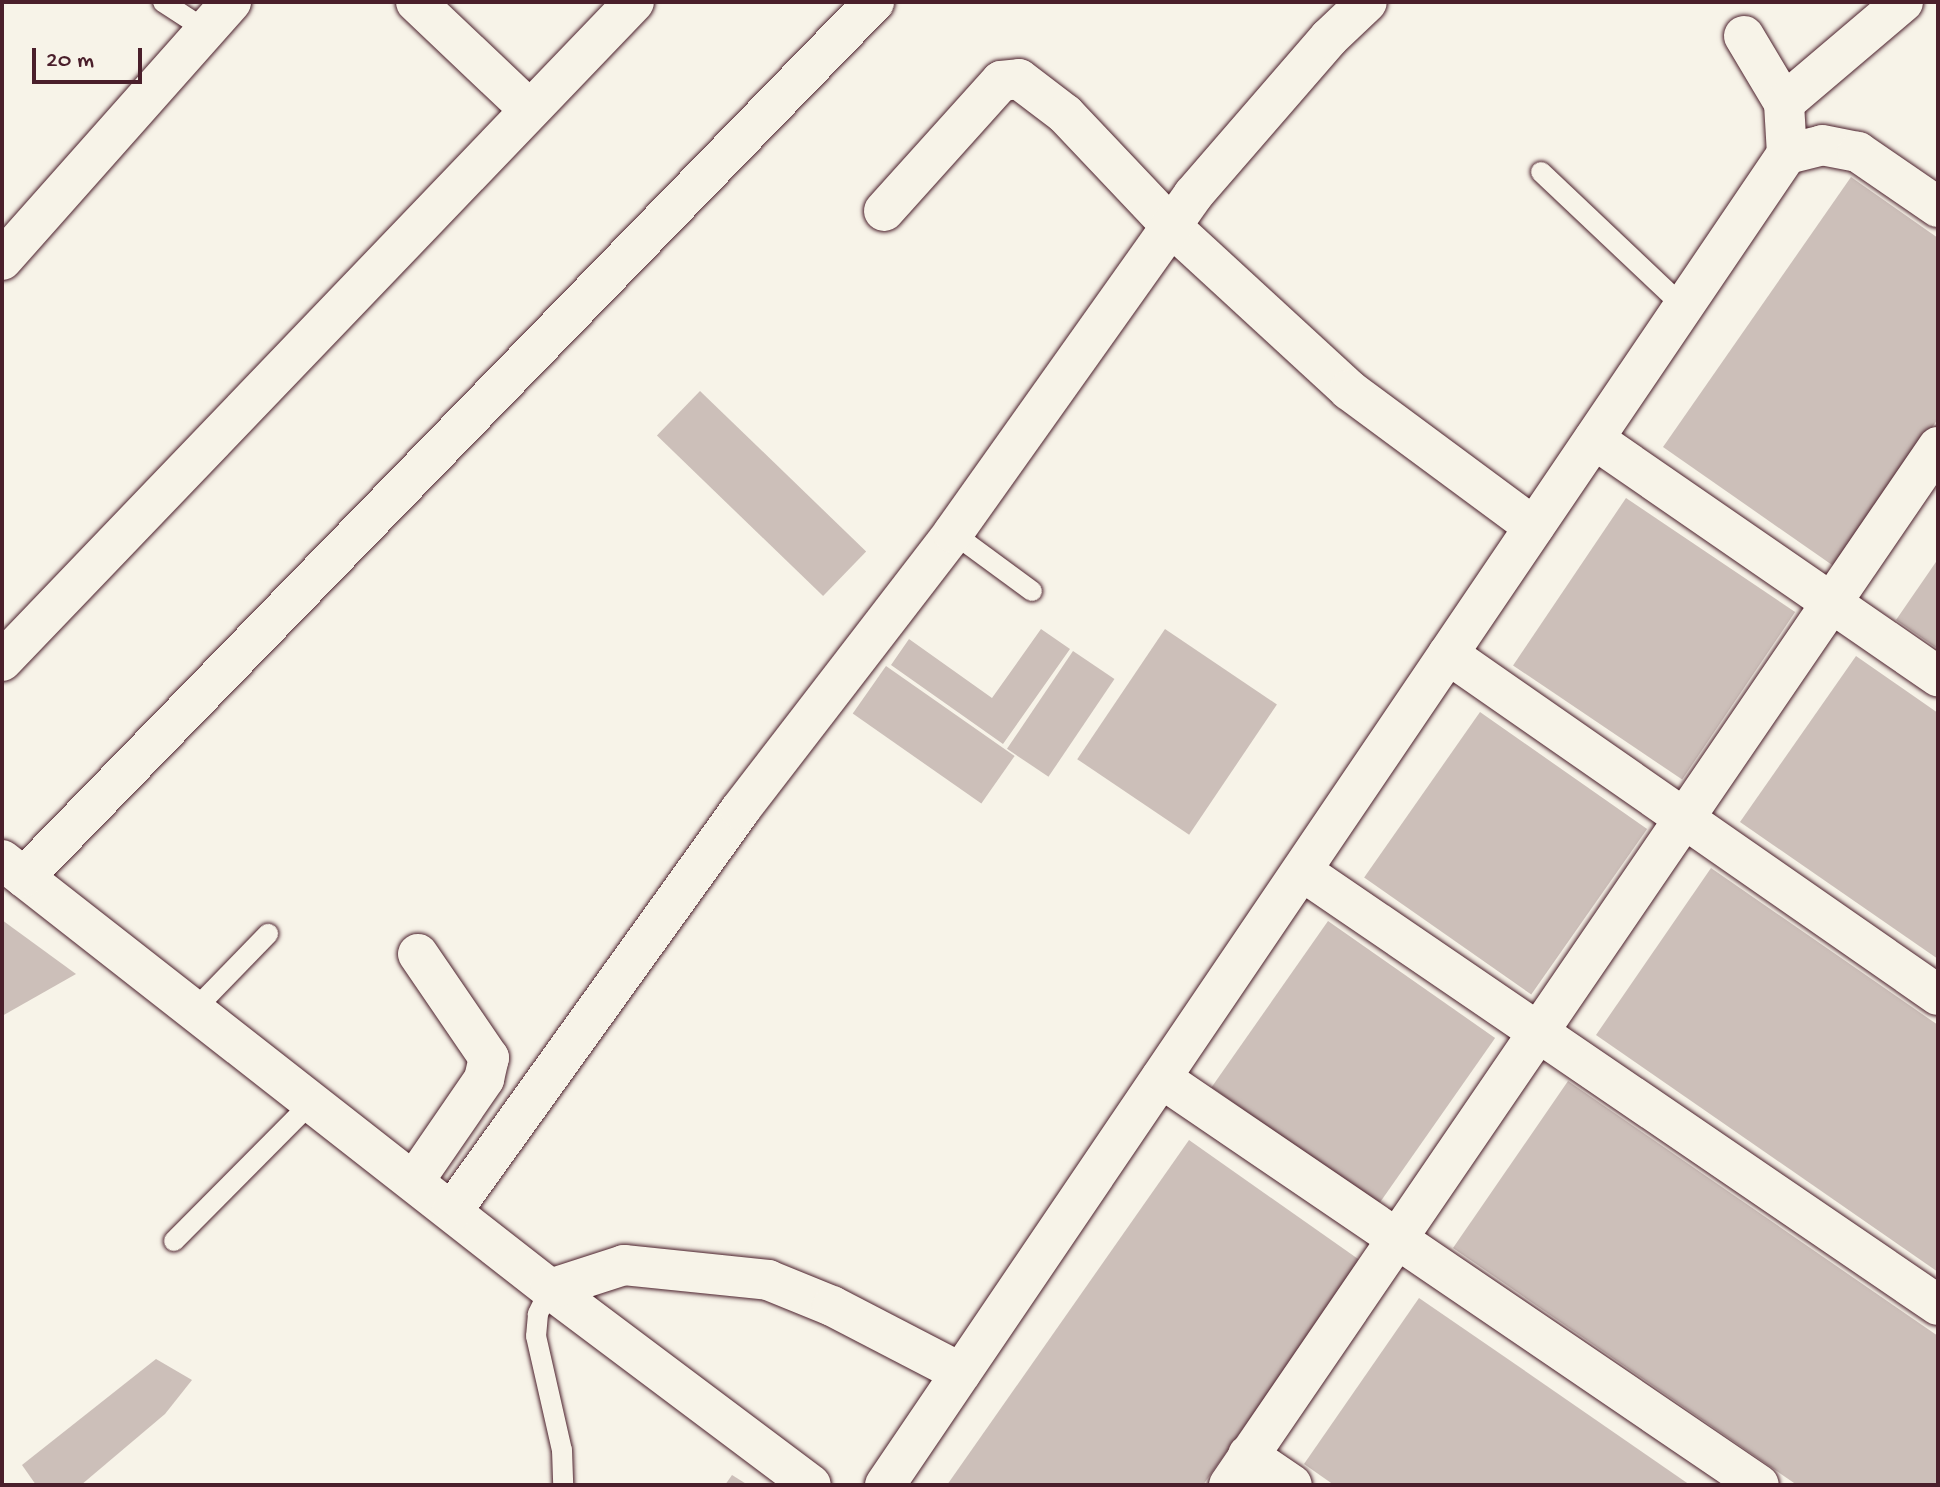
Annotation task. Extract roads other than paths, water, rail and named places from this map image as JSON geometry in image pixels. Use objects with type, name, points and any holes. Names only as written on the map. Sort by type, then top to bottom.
[{"type":"street","points":[[416,2],[530,110]]},
{"type":"street","points":[[2,661],[634,2]]},
{"type":"street","points":[[811,1485],[550,1289],[314,1100],[13,868],[874,2]]},
{"type":"street","points":[[452,1211],[740,810],[953,533],[1193,195],[1329,38],[1367,2]]},
{"type":"street","points":[[1784,103],[1903,2]]},
{"type":"street","points":[[2,260],[218,16]]},
{"type":"street","points":[[885,1485],[1787,154],[1784,103],[1744,36]]},
{"type":"street","points":[[884,211],[1008,78],[1019,79],[1065,114],[1172,227],[1349,390],[1534,527]]},
{"type":"street","points":[[1787,154],[1822,145],[1858,152],[1938,207]]},
{"type":"street","points":[[1594,439],[1938,676]]},
{"type":"street","points":[[1292,1485],[1238,1470],[1400,1240],[1685,819],[1835,604],[1938,447]]},
{"type":"street","points":[[1448,654],[1938,995]]},
{"type":"street","points":[[1302,871],[1938,1305]]},
{"type":"street","points":[[414,1181],[484,1079],[489,1058],[418,954]]},
{"type":"street","points":[[1161,1078],[1759,1485]]},
{"type":"street","points":[[550,1289],[624,1265],[768,1280],[896,1337],[961,1373]]},
{"type":"lane","points":[[163,2],[218,16]]},
{"type":"lane","points":[[1541,172],[1684,307]]},
{"type":"lane","points":[[953,533],[1032,591]]},
{"type":"lane","points":[[195,1009],[268,934]]},
{"type":"lane","points":[[174,1241],[314,1100]]},
{"type":"lane","points":[[550,1289],[538,1314],[536,1336],[562,1450],[563,1485]]}]
